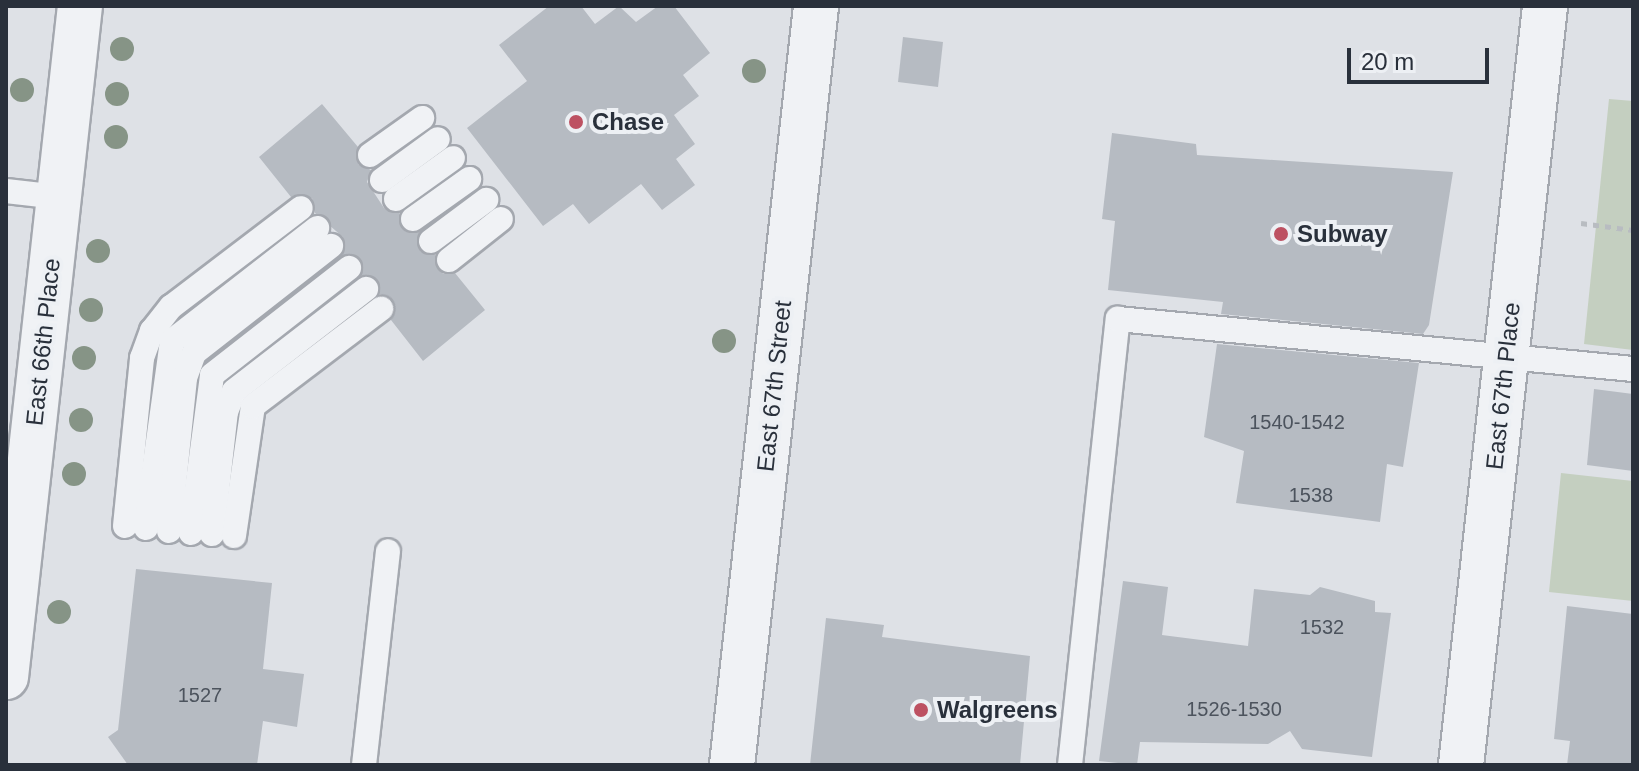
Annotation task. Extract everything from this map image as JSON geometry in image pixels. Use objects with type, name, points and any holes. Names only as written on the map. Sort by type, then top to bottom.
[{"type":"street","name":"East 66th Place","points":[[6,677],[80,6]]},
{"type":"street","name":"East 67th Street","points":[[732,765],[816,6]]},
{"type":"street","name":"East 67th Place","points":[[1461,765],[1545,6]]},
{"type":"lane","points":[[370,155],[422,118]]},
{"type":"lane","points":[[389,189],[446,149]]},
{"type":"lane","points":[[413,219],[469,179]]},
{"type":"lane","points":[[6,191],[59,197]]},
{"type":"lane","points":[[180,531],[142,358],[152,331],[171,307],[301,208]]},
{"type":"lane","points":[[431,241],[493,210],[449,260]]},
{"type":"lane","points":[[180,531],[172,341],[324,237]]},
{"type":"lane","points":[[180,531],[212,375],[349,268]]},
{"type":"lane","points":[[180,531],[234,391],[366,289]]},
{"type":"lane","points":[[180,531],[253,406],[381,309]]},
{"type":"lane","points":[[1070,765],[1118,319],[1633,369]]},
{"type":"lane","points":[[364,765],[388,551]]},
{"type":"path","points":[[1581,223],[1633,230]]},
{"type":"green space","points":[[1609,99],[1633,101],[1633,350],[1584,344]]},
{"type":"green space","points":[[1561,473],[1633,481],[1633,601],[1549,592]]},
{"type":"building","name":"Chase","points":[[549,6],[581,6],[595,24],[619,6],[636,22],[658,6],[674,6],[710,53],[683,75],[699,96],[674,115],[695,144],[676,159],[695,185],[662,210],[641,184],[589,224],[573,204],[543,226],[467,128],[527,81],[499,45]]},
{"type":"building","points":[[903,37],[943,42],[938,87],[898,82]]},
{"type":"building","points":[[322,104],[358,147],[358,164],[371,170],[367,182],[384,208],[399,213],[406,232],[419,232],[420,251],[435,255],[443,274],[455,273],[485,310],[423,361],[391,320],[393,301],[380,294],[377,279],[362,275],[360,258],[343,255],[343,237],[315,213],[312,198],[291,197],[259,157]]},
{"type":"building","points":[[1112,133],[1196,144],[1197,155],[1453,172],[1429,325],[1423,334],[1221,314],[1223,302],[1108,290],[1115,221],[1102,219]]},
{"type":"building","points":[[1217,344],[1419,363],[1403,467],[1387,464],[1380,522],[1236,503],[1244,451],[1204,437]]},
{"type":"building","points":[[1594,389],[1633,394],[1633,471],[1587,465]]},
{"type":"building","points":[[136,569],[272,583],[263,669],[304,674],[297,727],[263,721],[257,765],[128,765],[108,737],[118,730]]},
{"type":"building","points":[[1123,581],[1168,587],[1162,635],[1248,646],[1254,589],[1310,595],[1320,587],[1375,601],[1375,612],[1391,613],[1372,757],[1302,749],[1290,731],[1268,744],[1140,742],[1137,765],[1099,761]]},
{"type":"building","points":[[1567,606],[1633,614],[1633,765],[1567,765],[1570,741],[1554,739]]},
{"type":"building","name":"Walgreens","points":[[826,618],[884,625],[882,637],[1030,656],[1020,765],[810,765]]},
{"type":"place","name":"Chase","points":[[576,122]]},
{"type":"place","name":"Subway","points":[[1281,234]]},
{"type":"place","name":"Walgreens","points":[[921,710]]}]
